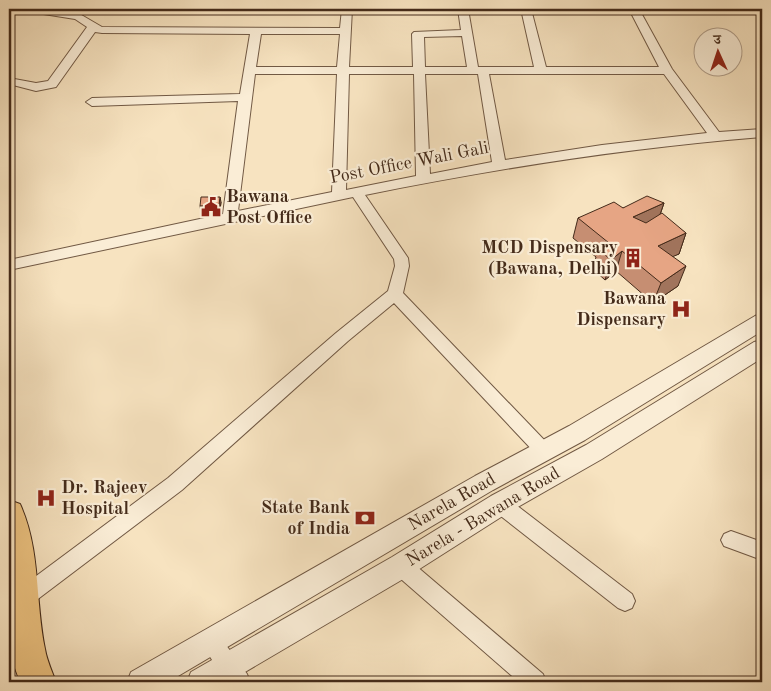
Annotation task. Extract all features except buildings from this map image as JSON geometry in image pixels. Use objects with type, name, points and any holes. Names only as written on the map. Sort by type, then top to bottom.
[{"type":"main road","points":[[11,526],[23,598],[23,630],[30,666],[38,682]]},
{"type":"street","points":[[31,9],[78,16],[83,18],[92,28],[346,32]]},
{"type":"street","points":[[339,196],[347,9]]},
{"type":"street","points":[[463,9],[467,33],[500,163]]},
{"type":"street","points":[[526,9],[541,70]]},
{"type":"street","points":[[634,9],[667,70],[715,135]]},
{"type":"street","points":[[9,81],[34,87],[52,84],[92,28]]},
{"type":"street","points":[[230,218],[245,97],[256,31]]},
{"type":"street","points":[[423,178],[418,34],[467,33]]},
{"type":"street","points":[[249,71],[667,70]]},
{"type":"street","points":[[92,102],[245,97]]},
{"type":"street","name":"Post Office Wali Gali","points":[[9,265],[500,163],[715,135],[762,132]]},
{"type":"street","points":[[23,598],[175,484],[342,337],[395,294],[402,266],[402,258],[356,192]]},
{"type":"street","points":[[395,294],[544,450]]},
{"type":"street","name":"Narela Road","points":[[141,682],[593,423],[762,321]]},
{"type":"street","name":"Narela - Bawana Road","points":[[201,682],[234,675],[500,504],[612,441],[762,348]]},
{"type":"street","points":[[691,364],[710,380]]},
{"type":"street","points":[[593,423],[612,441]]},
{"type":"street","points":[[500,504],[625,600]]},
{"type":"street","points":[[731,540],[762,551]]},
{"type":"street","points":[[401,566],[535,682]]},
{"type":"street","points":[[211,641],[234,675]]},
{"type":"place","name":"Bawana Post Office","points":[[211,207]]},
{"type":"place","name":"MCD Dispensary (Bawana, Delhi)","points":[[633,258]]},
{"type":"place","name":"Bawana Dispensary","points":[[681,309]]},
{"type":"place","name":"Dr. Rajeev Hospital","points":[[46,498]]},
{"type":"place","name":"State Bank of India","points":[[365,518]]}]
